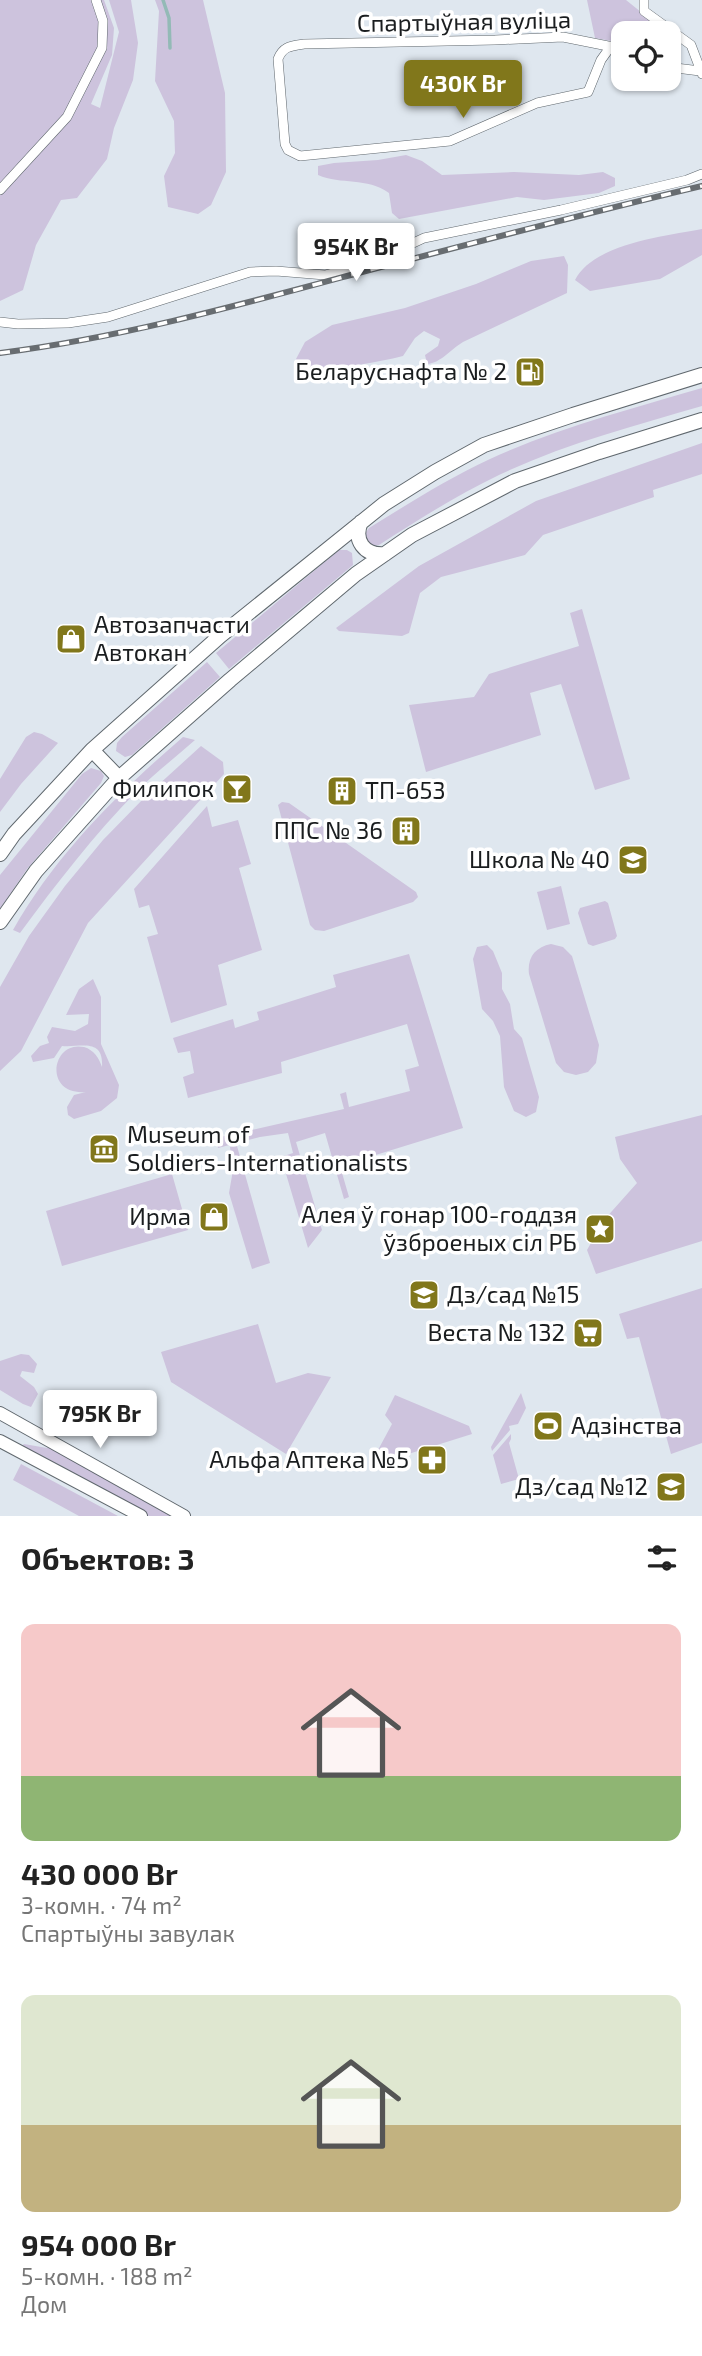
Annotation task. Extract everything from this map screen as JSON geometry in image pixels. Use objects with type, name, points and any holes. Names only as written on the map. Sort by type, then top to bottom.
[{"type":"main road","points":[[0,854],[22,825],[92,750],[220,636],[333,543],[435,471],[484,445],[702,375]]},
{"type":"main road","points":[[0,922],[36,871],[119,778],[356,574],[412,535],[515,481],[702,420]]},
{"type":"main road","points":[[361,522],[358,531],[361,545],[369,552],[385,554]]},
{"type":"main road","points":[[333,543],[348,545],[355,551],[359,560],[356,574]]},
{"type":"main road","points":[[92,750],[119,778]]},
{"type":"main road","points":[[0,1413],[184,1516]]},
{"type":"main road","points":[[0,1441],[141,1516]]},
{"type":"street","points":[[0,190],[67,117],[102,48],[103,21],[96,0]]},
{"type":"street","points":[[642,1],[644,11],[691,45],[701,73],[681,69]]},
{"type":"street","name":"Спартыўная вуліца","points":[[563,37],[611,46],[601,60],[588,92],[537,103],[450,141],[300,156],[288,150],[285,144],[278,59],[282,50],[287,47],[304,44],[563,37]]},
{"type":"street","points":[[0,322],[68,323],[108,317],[250,272],[325,275],[370,263],[424,238],[575,206],[687,180],[702,174]]},
{"type":"shaded area","points":[[0,0],[104,0],[114,28],[112,55],[91,104],[100,108],[119,32],[109,0],[131,0],[138,43],[133,80],[114,128],[107,159],[77,198],[61,200],[36,245],[23,290],[0,301]]},
{"type":"shaded area","points":[[155,0],[203,0],[225,93],[226,172],[211,205],[198,214],[168,207],[164,176],[175,153],[174,121],[155,81],[159,11]]},
{"type":"shaded area","points":[[587,0],[626,0],[652,21],[611,21],[611,41],[595,38]]},
{"type":"shaded area","points":[[406,155],[422,161],[442,175],[514,172],[579,175],[603,172],[615,178],[615,186],[599,193],[544,200],[517,197],[399,219],[392,213],[389,193],[381,188],[318,175],[318,166]]},
{"type":"shaded area","points":[[702,229],[702,255],[660,279],[590,291],[575,280],[584,268],[613,250],[650,239]]},
{"type":"shaded area","points":[[564,256],[568,265],[567,293],[463,342],[432,363],[427,364],[425,355],[438,346],[440,339],[424,331],[415,338],[403,356],[391,359],[353,366],[316,368],[303,367],[296,359],[305,342],[332,325],[405,308],[476,284],[531,261]]},
{"type":"shaded area","points":[[702,388],[702,406],[599,436],[524,464],[453,499],[379,545],[370,546],[364,535],[369,528],[443,483],[515,448],[594,420]]},
{"type":"shaded area","points":[[702,443],[702,474],[653,490],[654,497],[543,535],[525,555],[441,577],[420,593],[409,633],[402,636],[339,631],[336,628],[419,566],[536,501]]},
{"type":"shaded area","points":[[339,550],[352,553],[353,565],[229,669],[216,653]]},
{"type":"shaded area","points":[[582,609],[630,779],[595,790],[561,684],[530,693],[541,735],[426,772],[409,705],[474,697],[489,674],[579,646],[570,613]]},
{"type":"shaded area","points":[[207,662],[220,677],[132,755],[125,757],[116,751],[117,743],[122,737]]},
{"type":"shaded area","points":[[34,732],[58,743],[0,812],[0,779],[26,737]]},
{"type":"shaded area","points":[[183,737],[195,740],[144,784],[121,808],[76,860],[20,933],[13,930],[49,876],[90,826],[135,780]]},
{"type":"shaded area","points":[[201,746],[223,762],[224,774],[88,923],[21,1051],[0,1071],[0,987],[29,936],[103,840]]},
{"type":"shaded area","points":[[91,768],[101,771],[104,776],[101,783],[27,869],[0,909],[0,875],[82,774]]},
{"type":"shaded area","points":[[282,802],[289,803],[416,892],[418,897],[413,902],[324,931],[315,930],[310,925],[278,805]]},
{"type":"shaded area","points":[[207,806],[212,827],[238,820],[251,864],[239,868],[262,950],[218,965],[227,1005],[171,1023],[147,937],[158,934],[149,905],[139,908],[134,889]]},
{"type":"shaded area","points":[[561,886],[570,924],[547,930],[537,892]]},
{"type":"shaded area","points":[[605,901],[608,903],[617,936],[593,946],[588,944],[578,913],[580,908]]},
{"type":"shaded area","points":[[551,944],[563,947],[572,956],[599,1045],[596,1063],[588,1072],[576,1075],[564,1072],[556,1063],[529,974],[529,963],[533,954]]},
{"type":"shaded area","points":[[487,945],[493,951],[502,973],[502,989],[510,1004],[514,1029],[522,1038],[539,1097],[536,1112],[526,1117],[514,1111],[504,1087],[500,1036],[493,1021],[482,1009],[473,959],[477,947]]},
{"type":"shaded area","points":[[409,954],[463,1128],[340,1166],[349,1197],[344,1199],[325,1133],[296,1142],[322,1230],[308,1248],[281,1157],[293,1153],[288,1133],[218,1148],[216,1138],[344,1109],[340,1094],[346,1092],[349,1107],[410,1091],[405,1070],[419,1066],[407,1024],[281,1062],[282,1073],[188,1098],[183,1077],[194,1073],[190,1051],[178,1053],[173,1038],[233,1019],[235,1028],[259,1020],[257,1012],[336,987],[333,975]]},
{"type":"shaded area","points":[[93,979],[101,997],[101,1044],[119,1085],[117,1098],[101,1111],[74,1119],[68,1115],[67,1107],[74,1095],[86,1092],[72,1091],[63,1086],[56,1068],[59,1059],[73,1047],[84,1047],[96,1055],[102,1067],[99,1051],[89,1046],[62,1046],[54,1058],[33,1062],[31,1056],[40,1046],[49,1043],[47,1037],[52,1027],[75,1031],[88,1024],[89,1014],[66,1015],[79,989]]},
{"type":"shaded area","points":[[702,1115],[702,1241],[596,1274],[587,1250],[604,1220],[637,1183],[620,1159],[615,1137]]},
{"type":"shaded area","points":[[237,1146],[270,1263],[252,1269],[229,1193],[233,1170],[230,1147]]},
{"type":"shaded area","points":[[172,1174],[188,1230],[62,1266],[46,1211]]},
{"type":"shaded area","points":[[702,1288],[702,1443],[671,1454],[639,1337],[627,1339],[619,1314]]},
{"type":"shaded area","points":[[258,1324],[276,1383],[308,1373],[331,1377],[286,1454],[171,1382],[161,1352]]},
{"type":"shaded area","points":[[21,1354],[29,1355],[37,1364],[34,1373],[22,1371],[20,1376],[34,1387],[38,1394],[31,1407],[0,1390],[0,1361]]},
{"type":"shaded area","points":[[521,1393],[526,1408],[518,1424],[509,1426],[510,1430],[492,1451],[491,1447]]},
{"type":"shaded area","points":[[395,1395],[469,1426],[472,1434],[386,1461],[378,1450],[392,1424],[385,1415]]},
{"type":"shaded area","points":[[511,1434],[509,1443],[519,1479],[501,1484],[493,1455]]},
{"type":"shaded area","points":[[24,1444],[47,1448],[49,1446],[174,1516],[149,1516],[22,1446]]},
{"type":"shaded area","points":[[21,1464],[118,1516],[79,1516],[13,1480]]},
{"type":"waterway","points":[[163,0],[169,18],[170,48]]},
{"type":"railway","points":[[0,353],[88,339],[175,320],[702,186]]},
{"type":"place","name":"Беларуснафта № 2","points":[[530,372]]},
{"type":"place","name":"Автозапчасти Автокан","points":[[71,639]]},
{"type":"place","name":"Филипок","points":[[237,789]]},
{"type":"place","name":"ТП-653","points":[[342,791]]},
{"type":"place","name":"ППС № 36","points":[[406,831]]},
{"type":"place","name":"Школа № 40","points":[[633,860]]},
{"type":"place","name":"Museum of Soldiers-Internationalists","points":[[104,1149]]},
{"type":"place","name":"Ирма","points":[[214,1217]]},
{"type":"place","name":"Алея ў гонар 100-годдзя ўзброеных сіл РБ","points":[[600,1229]]},
{"type":"place","name":"Дз/сад №15","points":[[424,1295]]},
{"type":"place","name":"Веста № 132","points":[[588,1333]]},
{"type":"place","name":"Адзінства","points":[[548,1426]]},
{"type":"place","name":"Альфа Аптека №5","points":[[432,1460]]},
{"type":"place","name":"Дз/сад №12","points":[[671,1487]]}]
